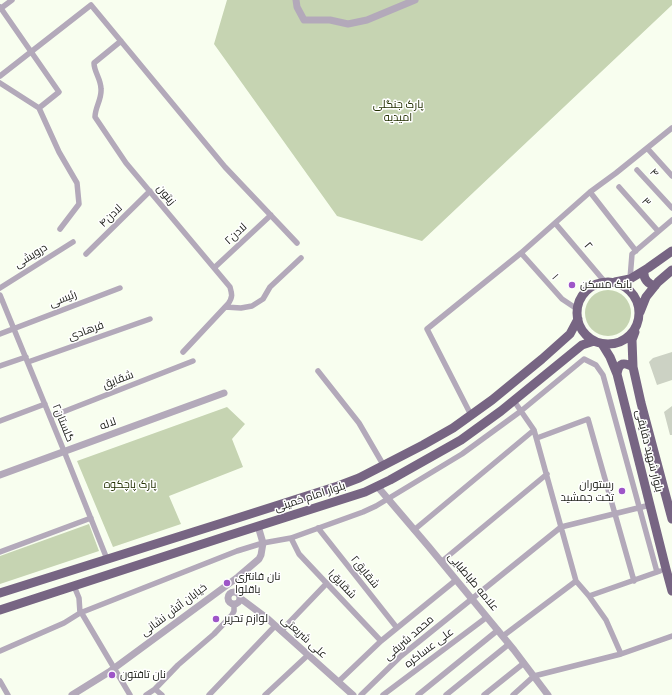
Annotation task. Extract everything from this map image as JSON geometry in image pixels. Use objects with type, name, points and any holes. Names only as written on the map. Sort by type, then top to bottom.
[{"type":"main road","points":[[672,251],[630,279],[605,282],[595,285],[587,290],[577,309],[581,328],[586,335],[598,342],[612,344],[621,342],[636,329],[640,312],[646,297],[658,282],[672,270]]},
{"type":"main road","points":[[644,271],[646,281],[655,286]]},
{"type":"main road","points":[[615,282],[625,286],[633,293],[638,302],[640,312]]},
{"type":"main road","name":"بلوار امام خمینی","points":[[0,593],[254,513],[359,478],[453,428],[492,400],[570,334],[578,319]]},
{"type":"main road","name":"بلوار شهید دقایقی","points":[[636,329],[632,340],[633,367],[672,519]]},
{"type":"main road","name":"بلوار امام خمینی","points":[[0,610],[365,492],[390,480],[461,440],[501,411],[582,345],[598,342]]},
{"type":"main road","name":"بلوار شهید دقایقی","points":[[598,342],[610,357],[617,374],[650,505],[661,571],[672,591]]},
{"type":"main road","points":[[556,346],[562,347],[565,350],[566,358]]},
{"type":"main road","points":[[617,374],[618,368],[622,364],[627,364],[633,367]]},
{"type":"main road","points":[[254,513],[258,526]]},
{"type":"main road","points":[[19,587],[19,595],[24,602]]},
{"type":"street","points":[[12,0],[0,8],[59,92],[39,108]]},
{"type":"street","points":[[296,0],[296,7],[304,20],[330,20],[348,24],[367,20],[415,0]]},
{"type":"street","points":[[0,76],[91,5],[225,167],[297,243]]},
{"type":"street","name":"زیتون","points":[[121,41],[94,64],[100,79],[101,89],[95,117],[126,163],[230,287],[232,293],[231,299],[225,307],[183,352]]},
{"type":"street","points":[[0,83],[39,108],[59,152],[77,183],[79,204],[60,229]]},
{"type":"street","points":[[471,415],[427,329],[521,253],[590,192],[672,128]]},
{"type":"street","points":[[646,148],[672,176]]},
{"type":"street","name":"۴","points":[[636,170],[672,208]]},
{"type":"street","name":"۳","points":[[619,187],[658,231]]},
{"type":"street","name":"لادن۴","points":[[86,254],[150,191]]},
{"type":"street","points":[[590,192],[636,251]]},
{"type":"street","name":"لادن۲","points":[[214,268],[271,215]]},
{"type":"street","points":[[630,279],[632,254],[672,220]]},
{"type":"street","name":"۲","points":[[555,223],[605,282]]},
{"type":"street","name":"درویشی","points":[[0,288],[73,242]]},
{"type":"street","name":"۱","points":[[521,253],[562,299],[577,309]]},
{"type":"street","points":[[225,307],[240,308],[252,306],[263,299],[270,287],[301,258]]},
{"type":"street","name":"رئیسی","points":[[0,334],[120,288]]},
{"type":"street","name":"گلستان۲","points":[[0,295],[107,559]]},
{"type":"street","name":"فرهادی","points":[[0,366],[27,360],[150,319]]},
{"type":"street","points":[[0,651],[64,623],[80,612],[237,551],[291,538],[369,510],[462,454],[521,411],[584,360],[596,365],[603,375],[639,508],[661,571],[589,596]]},
{"type":"street","name":"شقایق","points":[[50,417],[193,361]]},
{"type":"street","points":[[318,372],[359,423],[384,466]]},
{"type":"street","name":"لاله","points":[[0,475],[224,393]]},
{"type":"street","points":[[514,400],[534,430],[537,438],[576,582],[589,596],[606,620],[621,654]]},
{"type":"street","points":[[0,421],[45,404]]},
{"type":"street","points":[[537,438],[588,419],[634,580]]},
{"type":"street","points":[[414,530],[534,430]]},
{"type":"street","points":[[441,562],[547,474]]},
{"type":"street","name":"علامه طباطبایی","points":[[377,486],[510,644],[548,695]]},
{"type":"street","points":[[561,527],[650,505]]},
{"type":"street","points":[[0,552],[90,518]]},
{"type":"street","points":[[258,526],[263,544]]},
{"type":"street","name":"محمد شریفی","points":[[361,695],[401,656],[471,598],[561,527]]},
{"type":"street","name":"شقایق۲","points":[[318,528],[397,628]]},
{"type":"street","name":"شقایق۱","points":[[291,538],[299,554],[381,642]]},
{"type":"street","name":"خیابان آتش نشانی","points":[[72,695],[114,668],[238,577],[259,559],[263,549],[263,544]]},
{"type":"street","points":[[234,596],[238,577]]},
{"type":"street","points":[[338,682],[397,628],[456,580]]},
{"type":"street","points":[[418,695],[500,633],[576,582]]},
{"type":"street","points":[[209,695],[327,583]]},
{"type":"street","points":[[74,586],[79,598],[80,612],[130,695]]},
{"type":"street","points":[[213,595],[234,596]]},
{"type":"street","points":[[146,695],[155,689],[178,665],[214,634],[232,615],[234,611],[234,604],[229,602],[228,598],[234,596]]},
{"type":"street","name":"علی شریعتی","points":[[234,596],[278,629],[353,695]]},
{"type":"street","name":"علی عساکره","points":[[383,695],[487,617]]},
{"type":"street","points":[[513,695],[534,676],[621,654],[672,636]]},
{"type":"street","points":[[446,695],[510,644]]},
{"type":"street","points":[[265,695],[308,655]]},
{"type":"street","points":[[484,695],[524,663]]},
{"type":"street","points":[[0,681],[8,695]]},
{"type":"street","points":[[155,689],[162,695]]},
{"type":"green space","name":"پارک جنگلی امیدیه","points":[[227,0],[672,0],[672,5],[422,241],[337,216],[214,44]]},
{"type":"green space","points":[[604,290],[612,290],[621,294],[627,300],[631,313],[627,326],[621,332],[612,336],[604,336],[595,332],[589,326],[585,317],[585,309],[589,300],[595,294]]},
{"type":"green space","name":"پارک پاچکوه","points":[[227,407],[245,424],[232,439],[243,467],[169,496],[181,524],[113,547],[77,461]]},
{"type":"green space","points":[[89,524],[99,551],[0,584],[0,556]]},
{"type":"building","points":[[672,352],[672,380],[657,385],[649,362],[653,358]]},
{"type":"building","points":[[672,406],[672,435],[670,435],[664,412]]},
{"type":"place","name":"بانک مسکن","points":[[572,285]]},
{"type":"place","name":"رستوران تخت جمشید","points":[[622,491]]},
{"type":"place","name":"نان فانتزی باقلوا","points":[[227,583]]},
{"type":"place","name":"لوازم تحریر","points":[[216,619]]},
{"type":"place","name":"نان تافتون","points":[[112,675]]}]
